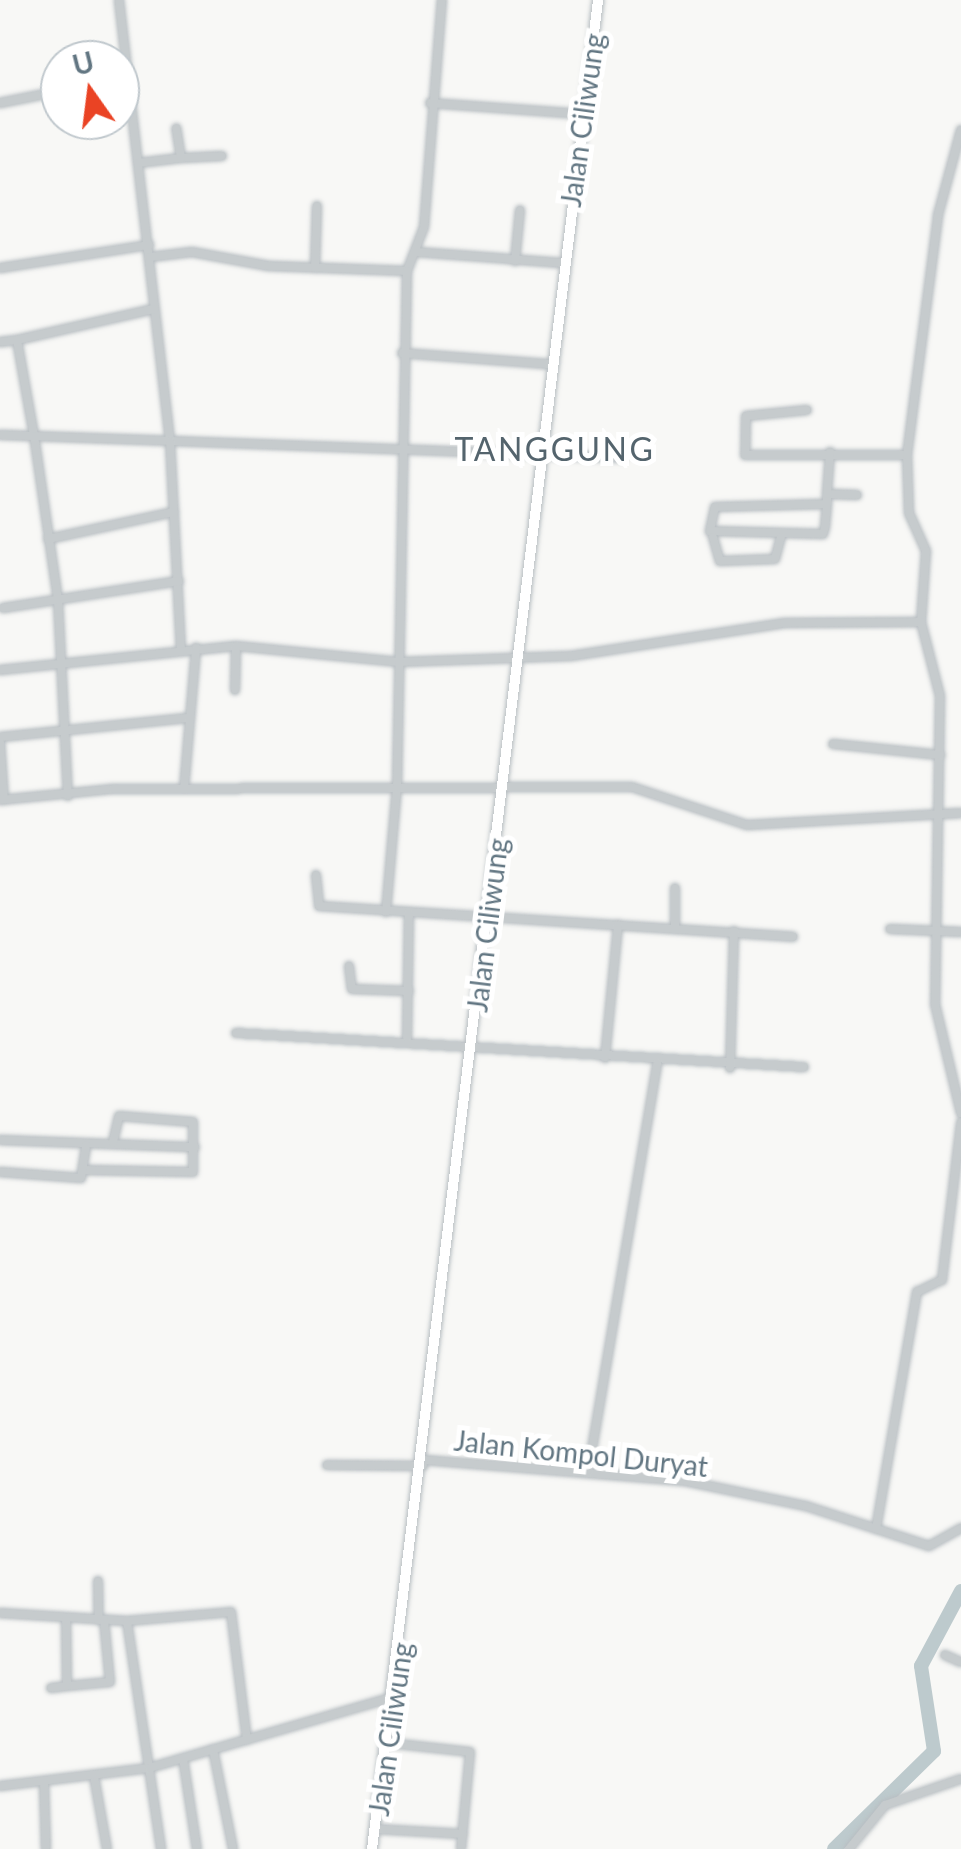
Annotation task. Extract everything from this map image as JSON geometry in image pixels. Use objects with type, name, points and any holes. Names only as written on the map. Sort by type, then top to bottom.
[{"type":"main road","name":"Jalan Ciliwung","points":[[372,1849],[397,1696],[505,788],[514,659],[537,460],[598,0]]},
{"type":"street","points":[[120,0],[122,40]]},
{"type":"street","points":[[386,912],[397,787],[402,353],[407,271],[416,252],[442,0]]},
{"type":"street","points":[[0,104],[40,95]]},
{"type":"street","points":[[430,103],[581,114]]},
{"type":"street","points":[[176,128],[180,158]]},
{"type":"street","points":[[961,130],[938,215],[907,455],[909,513],[926,552],[921,622],[938,682],[935,1004],[948,1045],[961,1113]]},
{"type":"street","points":[[134,140],[170,441],[181,648]]},
{"type":"street","points":[[138,164],[222,156]]},
{"type":"street","points":[[315,268],[316,206]]},
{"type":"street","points":[[515,262],[520,210]]},
{"type":"street","points":[[0,268],[148,246]]},
{"type":"street","points":[[150,257],[192,252],[315,268],[407,271]]},
{"type":"street","points":[[416,252],[562,264]]},
{"type":"street","points":[[0,342],[154,309]]},
{"type":"street","points":[[17,340],[58,600],[68,796]]},
{"type":"street","points":[[402,353],[550,364]]},
{"type":"street","points":[[807,410],[744,418],[745,455],[907,455]]},
{"type":"street","points":[[0,435],[403,450],[537,460],[622,458]]},
{"type":"street","points":[[713,538],[823,534],[830,452]]},
{"type":"street","points":[[828,494],[856,496]]},
{"type":"street","points":[[781,537],[780,557],[716,560],[715,507],[827,504]]},
{"type":"street","points":[[48,539],[174,512]]},
{"type":"street","points":[[3,608],[179,581]]},
{"type":"street","points":[[0,670],[181,648],[236,646],[399,662],[514,659],[850,617],[921,622]]},
{"type":"street","points":[[234,690],[236,646]]},
{"type":"street","points":[[184,789],[196,648]]},
{"type":"street","points":[[188,718],[66,729],[0,740],[2,800],[184,789],[632,787],[732,822],[775,826],[961,812]]},
{"type":"street","points":[[832,744],[940,756]]},
{"type":"street","points":[[316,875],[316,905],[792,938]]},
{"type":"street","points":[[674,928],[675,888]]},
{"type":"street","points":[[407,1037],[409,913]]},
{"type":"street","points":[[604,1058],[618,925]]},
{"type":"street","points":[[890,929],[961,932]]},
{"type":"street","points":[[730,1068],[734,932]]},
{"type":"street","points":[[349,966],[352,990],[409,991]]},
{"type":"street","points":[[236,1033],[407,1037],[658,1064],[804,1068]]},
{"type":"street","points":[[948,1045],[961,1045]]},
{"type":"street","points":[[588,1473],[658,1064]]},
{"type":"street","points":[[87,1170],[190,1175],[196,1123],[118,1116],[114,1142]]},
{"type":"street","points":[[876,1529],[917,1292],[942,1280],[961,1122]]},
{"type":"street","points":[[0,1140],[194,1147]]},
{"type":"street","points":[[0,1172],[79,1178],[87,1170],[89,1145]]},
{"type":"street","name":"Jalan Kompol Duryat","points":[[328,1464],[423,1463],[642,1480],[806,1506],[934,1546],[961,1528]]},
{"type":"street","points":[[98,1581],[110,1682]]},
{"type":"street","points":[[0,1612],[127,1621],[231,1612],[247,1740]]},
{"type":"street","points":[[66,1618],[68,1686]]},
{"type":"street","points":[[127,1621],[161,1849]]},
{"type":"street","points":[[945,1655],[961,1662]]},
{"type":"street","points":[[51,1688],[134,1677]]},
{"type":"street","points":[[0,1786],[149,1768],[397,1696]]},
{"type":"street","points":[[389,1744],[467,1750],[469,1768],[461,1849]]},
{"type":"street","points":[[213,1750],[232,1849]]},
{"type":"street","points":[[183,1758],[197,1849]]},
{"type":"street","points":[[94,1776],[107,1849]]},
{"type":"street","points":[[849,1849],[885,1805],[961,1779]]},
{"type":"street","points":[[44,1783],[46,1849]]},
{"type":"street","points":[[375,1829],[462,1834]]},
{"type":"waterway","points":[[834,1849],[934,1751],[921,1666],[961,1591]]},
{"type":"district","name":"TANGGUNG","points":[[555,449]]}]
